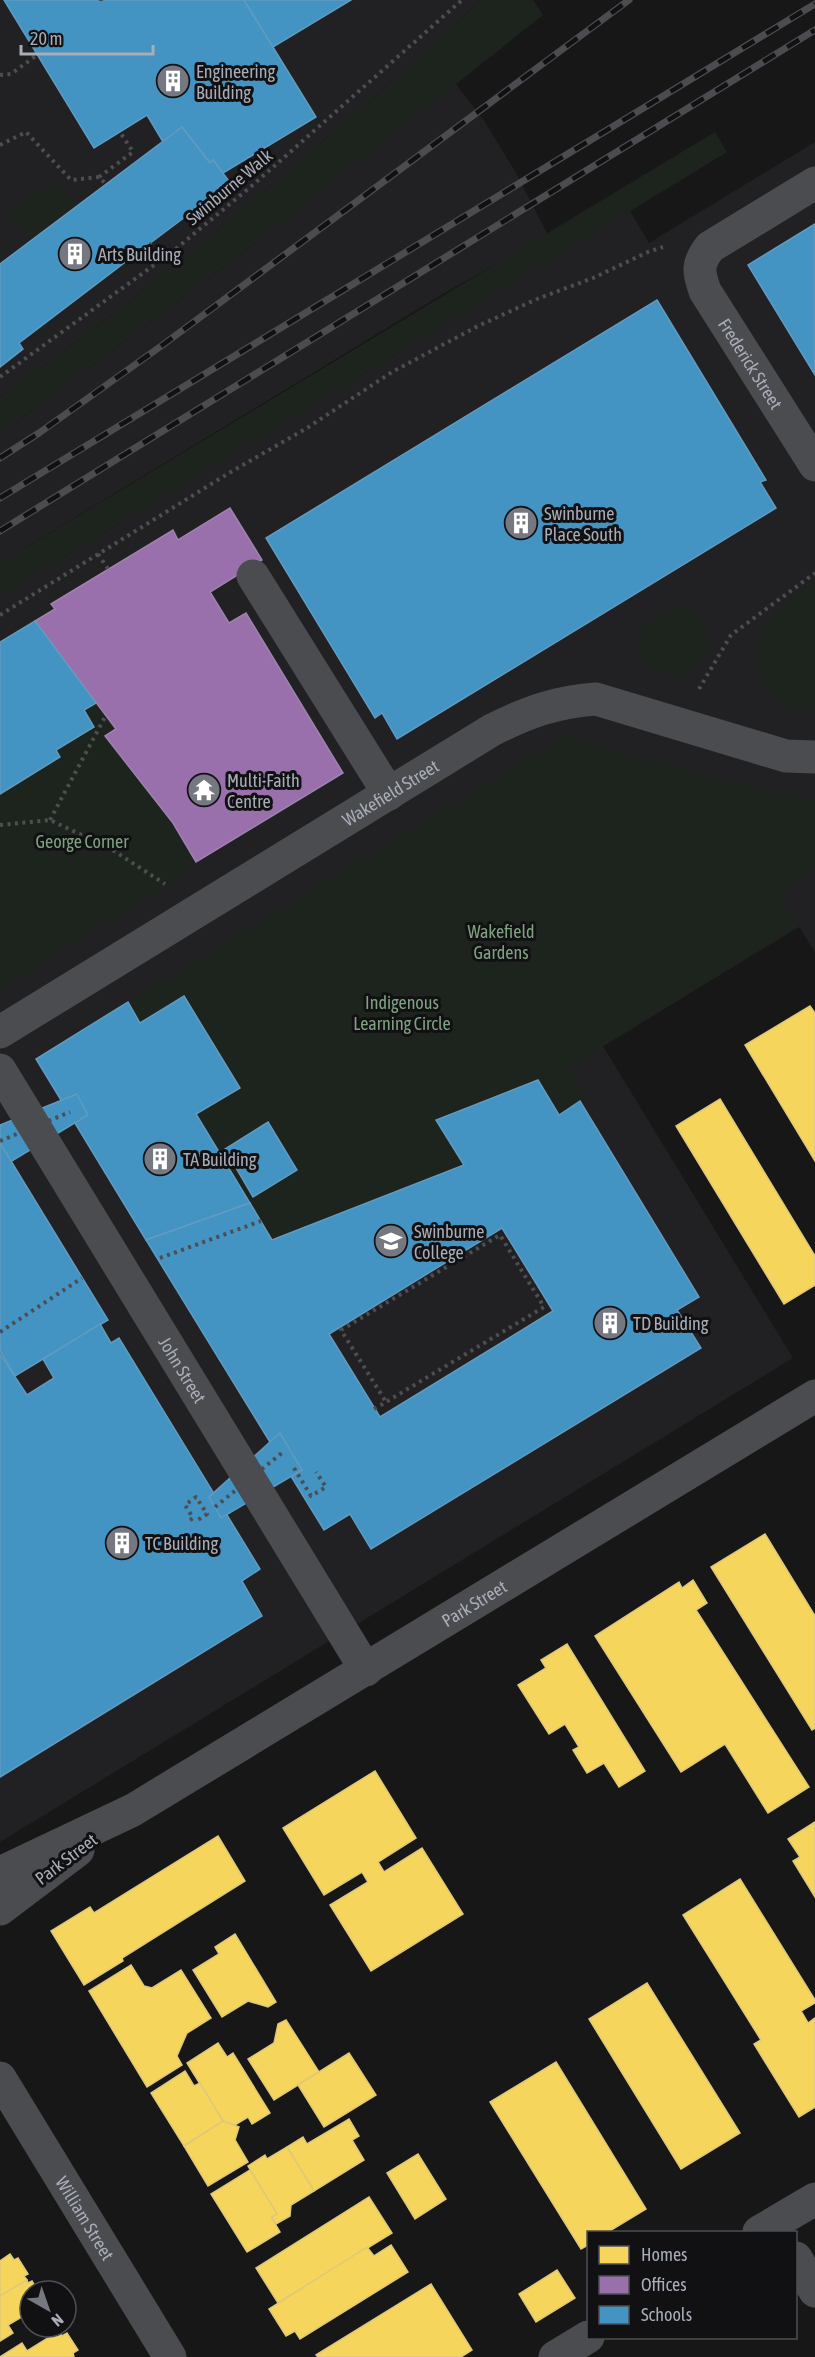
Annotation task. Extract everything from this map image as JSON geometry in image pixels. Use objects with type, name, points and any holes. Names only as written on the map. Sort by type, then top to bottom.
[{"type":"street","points":[[700,259],[722,238],[815,183]]},
{"type":"street","name":"Frederick Street","points":[[700,259],[699,274],[705,291],[815,465]]},
{"type":"street","points":[[253,576],[389,794]]},
{"type":"street","name":"Wakefield Street","points":[[0,1032],[492,730],[529,712],[566,702],[596,699],[786,756],[815,757]]},
{"type":"street","name":"John Street","points":[[0,1070],[366,1670]]},
{"type":"street","name":"Park Street","points":[[0,1873],[133,1810],[815,1396]]},
{"type":"street","name":"Park Street","points":[[0,1909],[133,1810]]},
{"type":"street","name":"William Street","points":[[3,2089],[170,2357]]},
{"type":"street","points":[[771,2229],[815,2199]]},
{"type":"street","points":[[797,2261],[815,2290]]},
{"type":"street","points":[[555,2357],[587,2338]]},
{"type":"path","name":"Swinburne Walk","points":[[0,377],[172,252],[254,184],[462,0]]},
{"type":"path","points":[[0,75],[11,74],[37,55]]},
{"type":"path","points":[[0,146],[26,132],[71,180],[99,177],[133,152],[120,132]]},
{"type":"path","points":[[99,177],[106,184]]},
{"type":"path","points":[[149,244],[172,252]]},
{"type":"path","points":[[0,615],[229,473],[307,428],[392,372],[478,326],[537,299],[593,278],[648,252],[668,246],[700,259]]},
{"type":"path","points":[[98,554],[108,569]]},
{"type":"path","points":[[681,724],[731,635],[815,573]]},
{"type":"path","points":[[50,820],[106,715]]},
{"type":"path","points":[[0,825],[50,820],[111,849],[168,886]]},
{"type":"path","points":[[0,1141],[70,1112]]},
{"type":"path","points":[[0,1332],[118,1264],[261,1221]]},
{"type":"path","points":[[374,1408],[386,1402],[544,1307],[500,1235],[341,1330],[386,1402]]},
{"type":"path","points":[[215,1507],[283,1452]]},
{"type":"path","points":[[294,1468],[311,1496],[326,1488],[316,1472]]},
{"type":"path","points":[[196,1497],[207,1514],[192,1521],[193,1518],[184,1505],[196,1497]]},
{"type":"shaded area","points":[[0,0],[481,0],[376,96],[234,217],[125,305],[0,398]]},
{"type":"shaded area","points":[[455,83],[483,119],[515,171],[548,235],[441,295],[0,563],[0,434],[267,234]]},
{"type":"shaded area","points":[[815,142],[815,952],[799,927],[603,1046],[793,1358],[0,1842],[0,596],[630,211],[649,243]]},
{"type":"green space","points":[[481,0],[533,0],[543,15],[267,234],[0,434],[0,398],[125,305],[234,217],[376,96]]},
{"type":"green space","points":[[715,132],[727,152],[0,596],[0,563]]},
{"type":"green space","points":[[56,182],[79,205],[34,238],[8,211]]},
{"type":"green space","points":[[815,582],[815,710],[802,710],[780,704],[765,690],[758,668],[758,643],[761,632],[777,610],[799,591]]},
{"type":"green space","points":[[681,605],[697,613],[706,629],[707,639],[704,657],[699,665],[693,672],[682,678],[656,671],[650,667],[643,659],[639,644],[640,634],[651,620]]},
{"type":"green space","name":"George Corner","points":[[96,703],[116,729],[105,736],[173,823],[199,866],[0,989],[0,794],[60,758],[56,750],[93,727],[84,710]]},
{"type":"green space","name":"Wakefield Gardens","points":[[566,735],[690,771],[815,801],[815,869],[778,892],[799,926],[568,1068],[586,1098],[559,1115],[538,1080],[437,1120],[464,1165],[272,1240],[196,1114],[239,1088],[140,1023],[128,1002]]},
{"type":"building: Homes","points":[[810,1006],[815,1013],[815,1161],[745,1045]]},
{"type":"building: Homes","points":[[720,1099],[815,1256],[815,1285],[784,1304],[676,1126]]},
{"type":"building: Homes","points":[[765,1534],[815,1616],[815,1728],[812,1730],[711,1567]]},
{"type":"building: Homes","points":[[693,1580],[707,1603],[696,1610],[809,1787],[768,1813],[725,1744],[681,1772],[595,1636],[679,1582],[682,1588]]},
{"type":"building: Homes","points":[[567,1644],[645,1771],[619,1787],[604,1763],[587,1773],[573,1750],[579,1747],[565,1724],[549,1734],[518,1685],[546,1668],[541,1660]]},
{"type":"building: Homes","points":[[375,1771],[416,1838],[378,1862],[384,1872],[422,1848],[463,1914],[371,1971],[330,1905],[368,1882],[362,1872],[324,1895],[283,1828]]},
{"type":"building: Homes","points":[[815,1822],[815,1897],[793,1861],[800,1857],[788,1839]]},
{"type":"building: Homes","points":[[218,1836],[245,1881],[122,1958],[123,1961],[84,1985],[51,1931],[90,1907],[94,1913]]},
{"type":"building: Homes","points":[[740,1879],[815,2000],[815,2003],[801,2011],[808,2023],[815,2018],[815,2107],[799,2117],[754,2044],[761,2040],[683,1915]]},
{"type":"building: Homes","points":[[235,1934],[276,2002],[268,2007],[248,2001],[222,2017],[193,1970],[219,1954],[215,1947]]},
{"type":"building: Homes","points":[[131,1965],[144,1986],[152,1988],[181,1970],[211,2018],[187,2033],[177,2056],[182,2065],[147,2087],[89,1991]]},
{"type":"building: Homes","points":[[647,1983],[740,2133],[681,2169],[589,2019]]},
{"type":"building: Homes","points":[[286,2020],[319,2072],[274,2100],[248,2059],[274,2043],[278,2024]]},
{"type":"building: Homes","points":[[218,2043],[227,2057],[233,2053],[270,2113],[252,2124],[248,2117],[235,2125],[223,2121],[187,2063]]},
{"type":"building: Homes","points":[[349,2053],[376,2095],[324,2127],[298,2085]]},
{"type":"building: Homes","points":[[556,2062],[646,2209],[610,2231],[587,2231],[587,2246],[581,2249],[490,2102]]},
{"type":"building: Homes","points":[[185,2071],[194,2086],[200,2083],[223,2121],[184,2146],[151,2093]]},
{"type":"building: Homes","points":[[349,2119],[359,2136],[352,2140],[364,2160],[314,2191],[287,2147],[303,2137],[307,2144]]},
{"type":"building: Homes","points":[[223,2121],[239,2127],[235,2140],[248,2162],[208,2186],[184,2146]]},
{"type":"building: Homes","points":[[287,2147],[314,2191],[291,2205],[290,2216],[276,2224],[271,2217],[277,2214],[248,2166],[265,2155],[267,2159]]},
{"type":"building: Homes","points":[[418,2154],[446,2199],[415,2219],[387,2173]]},
{"type":"building: Homes","points":[[250,2170],[277,2214],[271,2217],[280,2232],[247,2252],[211,2194]]},
{"type":"building: Homes","points":[[369,2197],[392,2233],[278,2303],[256,2268]]},
{"type":"building: Homes","points":[[391,2245],[408,2272],[300,2339],[295,2331],[286,2336],[269,2309],[367,2247],[374,2256]]},
{"type":"building: Homes","points":[[10,2254],[14,2260],[18,2258],[28,2274],[24,2276],[26,2279],[18,2279],[18,2285],[0,2296],[0,2261]]},
{"type":"building: Homes","points":[[557,2270],[575,2298],[536,2322],[519,2294]]},
{"type":"building: Homes","points":[[431,2284],[472,2350],[461,2357],[318,2357],[316,2355]]},
{"type":"building: Homes","points":[[18,2285],[18,2319],[8,2325],[13,2333],[0,2341],[0,2296]]},
{"type":"building: Homes","points":[[46,2339],[71,2339],[78,2350],[73,2353],[74,2357],[0,2357],[22,2343],[27,2351]]},
{"type":"building: Offices","points":[[230,508],[262,560],[210,592],[229,623],[246,613],[343,773],[196,862],[173,823],[105,736],[116,729],[35,621],[55,609],[51,604],[173,530],[178,540]]},
{"type":"building: Schools","name":"Engineering Building","points":[[4,0],[244,0],[316,117],[223,173],[213,160],[210,163],[182,127],[163,142],[147,115],[94,148]]},
{"type":"building: Schools","points":[[244,0],[351,0],[273,47]]},
{"type":"building: Schools","name":"Arts Building","points":[[182,127],[210,163],[213,160],[235,189],[206,211],[201,205],[149,244],[19,343],[23,349],[0,367],[0,264]]},
{"type":"building: Schools","points":[[815,224],[815,375],[748,265]]},
{"type":"building: Schools","name":"Swinburne Place South","points":[[657,300],[766,480],[760,482],[776,508],[397,739],[382,713],[375,718],[266,538]]},
{"type":"building: Schools","points":[[35,621],[96,703],[84,710],[94,727],[56,750],[60,757],[0,794],[0,642]]},
{"type":"building: Schools","name":"TA Building","points":[[184,996],[240,1088],[196,1114],[250,1203],[146,1240],[36,1059],[128,1002],[140,1023]]},
{"type":"building: Schools","name":"TD Building","points":[[538,1080],[559,1115],[580,1101],[699,1297],[677,1310],[701,1348],[371,1549],[350,1514],[324,1530],[146,1240],[250,1203],[272,1240],[464,1165],[436,1120]],"holes":[[[502,1228],[553,1311],[380,1417],[329,1334]]]},
{"type":"building: Schools","points":[[77,1094],[88,1115],[0,1168],[0,1125]]},
{"type":"building: Schools","points":[[268,1122],[297,1170],[253,1197],[225,1149]]},
{"type":"building: Schools","points":[[0,1143],[108,1320],[15,1376],[0,1351]]},
{"type":"building: Schools","name":"TC Building","points":[[100,1324],[111,1343],[119,1338],[260,1569],[242,1581],[262,1616],[0,1777],[0,1354],[27,1395],[54,1378],[43,1359]]},
{"type":"building: Schools","points":[[280,1433],[302,1470],[221,1518],[209,1497]]},
{"type":"railway","points":[[0,458],[164,344],[629,0]]},
{"type":"railway","points":[[0,498],[815,4]]},
{"type":"railway","points":[[0,531],[815,30]]},
{"type":"place","name":"Engineering Building","points":[[173,81]]},
{"type":"place","name":"Arts Building","points":[[75,254]]},
{"type":"place","name":"Swinburne Place South","points":[[521,523]]},
{"type":"place","name":"Multi-Faith Centre","points":[[204,790]]},
{"type":"place","name":"TA Building","points":[[160,1159]]},
{"type":"place","name":"Swinburne College","points":[[391,1241]]},
{"type":"place","name":"TD Building","points":[[610,1323]]},
{"type":"place","name":"TC Building","points":[[122,1543]]},
{"type":"park label","name":"Indigenous Learning Circle","points":[[402,1012]]}]
